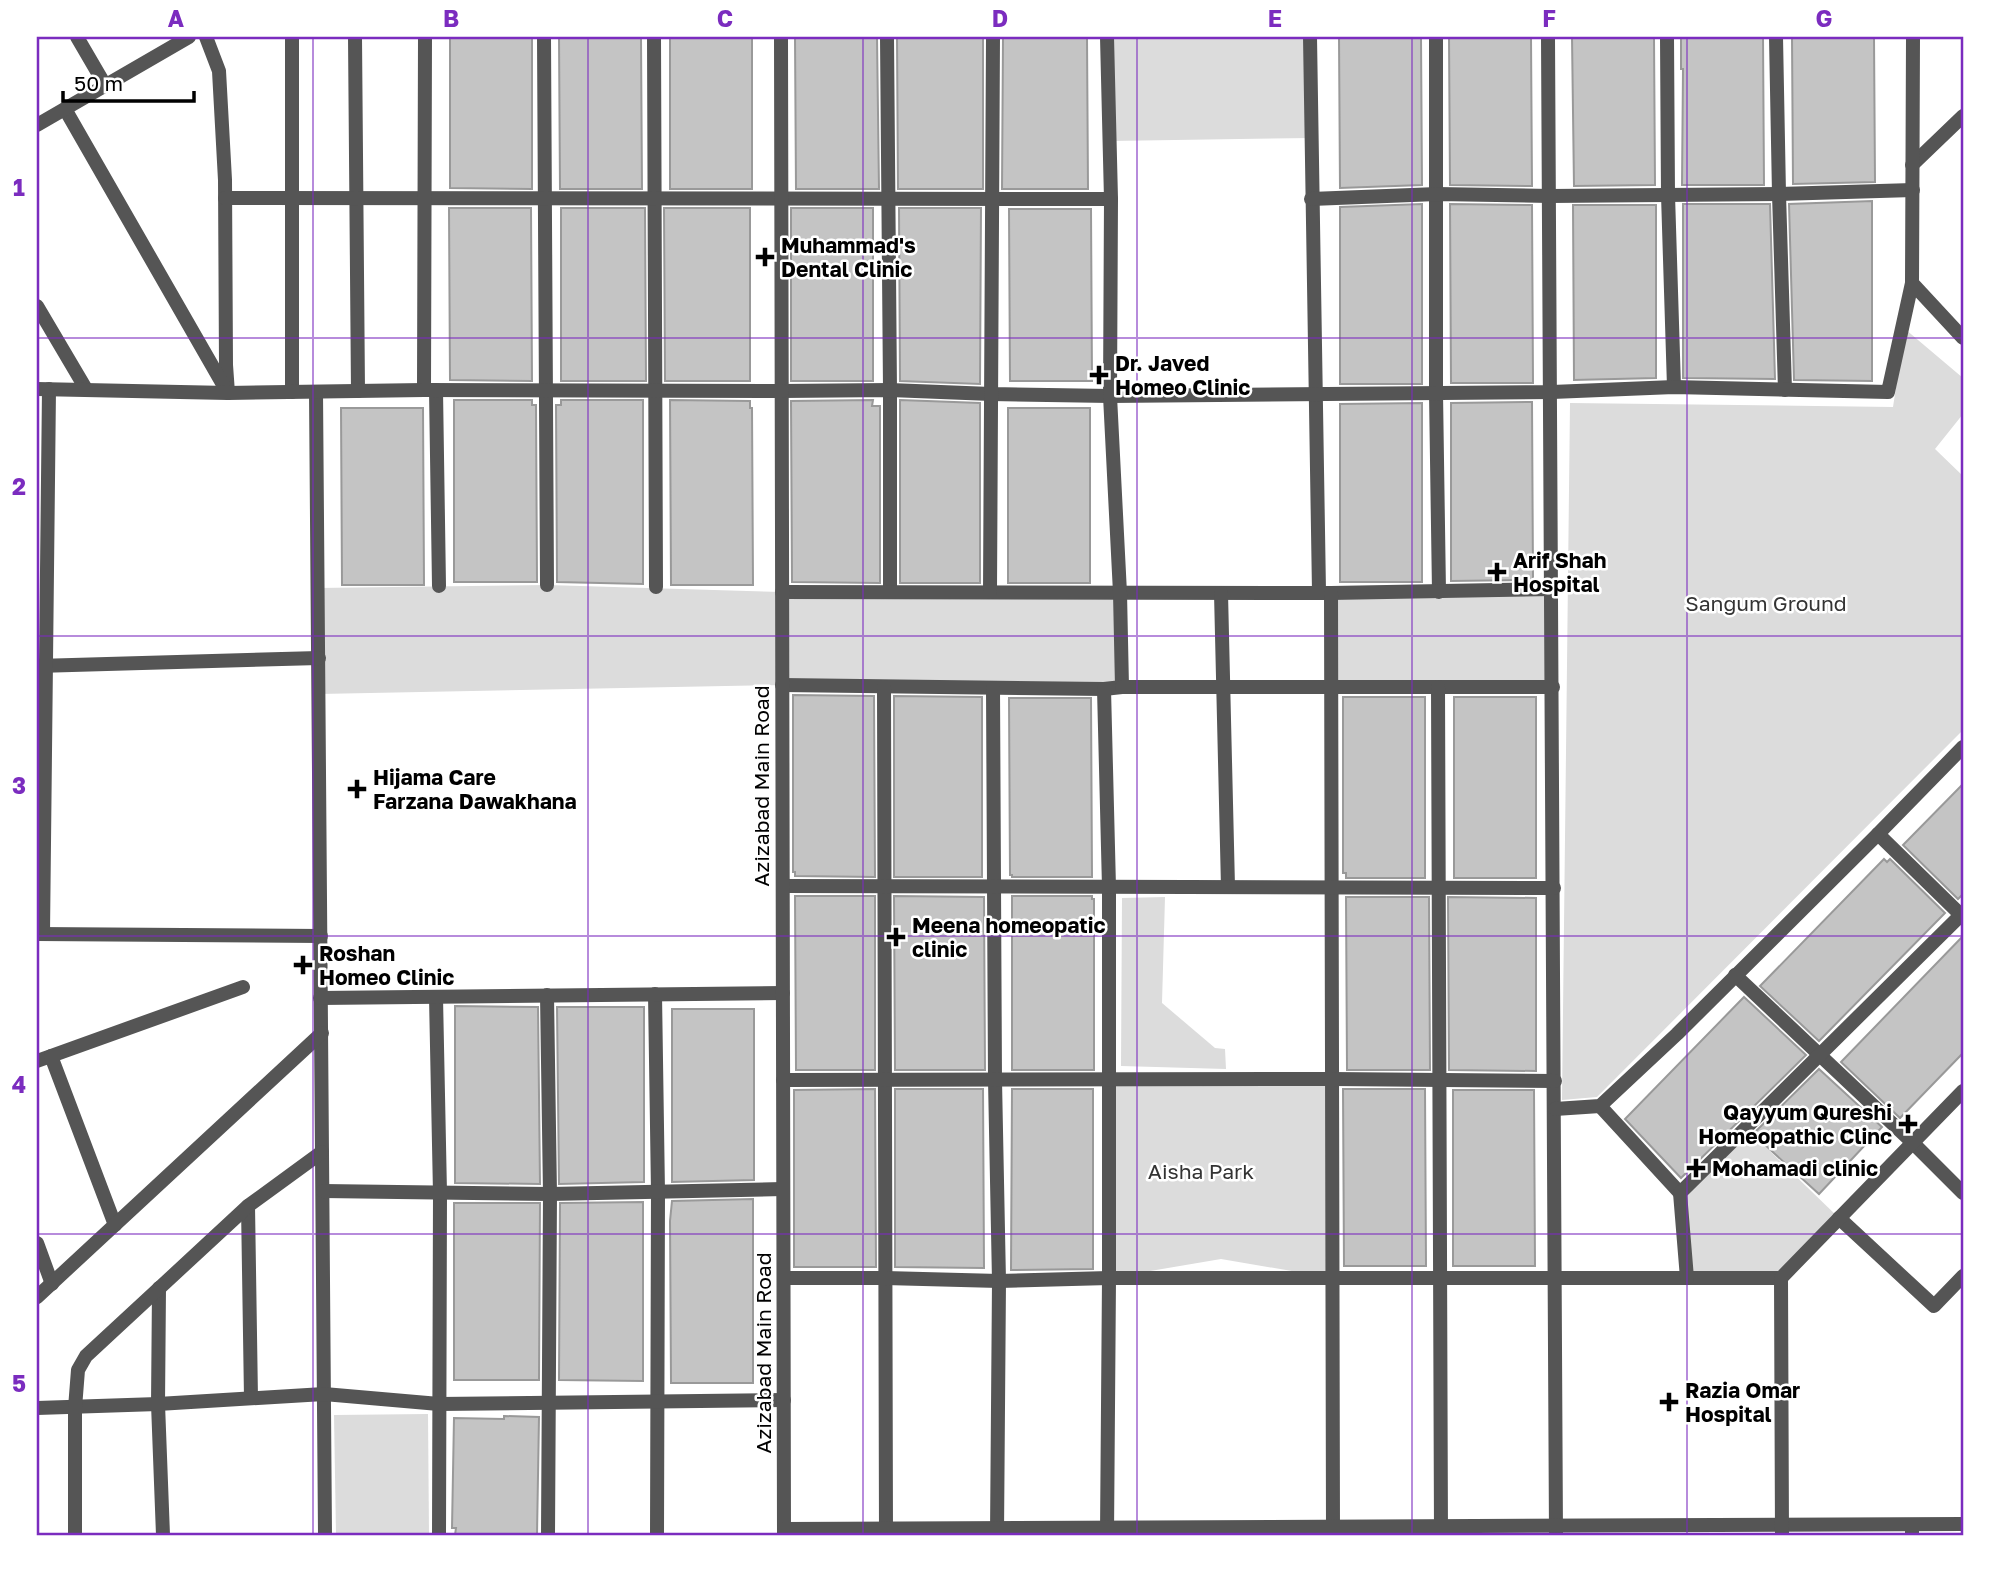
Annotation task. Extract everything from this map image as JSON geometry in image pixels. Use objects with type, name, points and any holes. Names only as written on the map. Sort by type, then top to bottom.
[{"type":"street","points":[[77,37],[105,85]]},
{"type":"street","points":[[37,125],[189,37]]},
{"type":"street","points":[[206,37],[219,71],[225,198],[228,393]]},
{"type":"street","points":[[292,37],[292,392]]},
{"type":"street","points":[[355,37],[358,391]]},
{"type":"street","points":[[425,37],[424,198],[439,586]]},
{"type":"street","points":[[544,37],[547,585]]},
{"type":"street","points":[[654,37],[656,587]]},
{"type":"street","name":"Azizabad Main Road","points":[[781,37],[784,1532]]},
{"type":"street","points":[[887,37],[890,592]]},
{"type":"street","points":[[990,592],[993,37]]},
{"type":"street","points":[[1107,37],[1111,199],[1110,396],[1122,687]]},
{"type":"street","points":[[1310,37],[1311,199],[1317,393],[1331,688],[1333,1531]]},
{"type":"street","points":[[1436,37],[1439,592]]},
{"type":"street","points":[[1548,37],[1556,1531]]},
{"type":"street","points":[[1667,37],[1668,195],[1674,387]]},
{"type":"street","points":[[1776,37],[1785,390]]},
{"type":"street","points":[[321,936],[40,934],[43,389],[228,393],[890,390],[1110,396],[1552,392],[1674,387],[1888,392],[1912,283],[1913,37]]},
{"type":"street","points":[[65,109],[228,393]]},
{"type":"street","points":[[1912,165],[1963,116]]},
{"type":"street","points":[[1311,199],[1437,194],[1550,196],[1913,190]]},
{"type":"street","points":[[225,198],[1111,199]]},
{"type":"street","points":[[1912,283],[1963,338]]},
{"type":"street","points":[[37,306],[86,389]]},
{"type":"street","points":[[316,392],[325,1535]]},
{"type":"street","points":[[782,592],[1222,593],[1552,589]]},
{"type":"street","points":[[1222,593],[1228,887]]},
{"type":"street","points":[[41,666],[318,658]]},
{"type":"street","points":[[782,685],[1104,689],[1553,687]]},
{"type":"street","points":[[884,687],[886,1532]]},
{"type":"street","points":[[1438,687],[1441,1531]]},
{"type":"street","points":[[993,688],[999,1281],[997,1532]]},
{"type":"street","points":[[1104,689],[1109,887],[1107,1532]]},
{"type":"street","points":[[1555,1109],[1600,1106],[1963,747]]},
{"type":"street","points":[[1680,1192],[1963,915],[1878,834]]},
{"type":"street","points":[[783,886],[1554,888]]},
{"type":"street","points":[[1735,975],[1913,1143],[1963,1194]]},
{"type":"street","points":[[115,1225],[44,1058],[243,987]]},
{"type":"street","points":[[320,998],[783,993]]},
{"type":"street","points":[[655,994],[658,1192],[657,1535]]},
{"type":"street","points":[[547,995],[550,1194],[548,1535]]},
{"type":"street","points":[[436,997],[440,1193],[439,1535]]},
{"type":"street","points":[[37,1297],[322,1033]]},
{"type":"street","points":[[783,1080],[1555,1081]]},
{"type":"street","points":[[1782,1530],[1781,1278],[1963,1091]]},
{"type":"street","points":[[1600,1106],[1680,1192],[1687,1278]]},
{"type":"street","points":[[75,1535],[75,1408],[79,1364],[248,1206],[321,1152]]},
{"type":"street","points":[[323,1191],[550,1194],[783,1189]]},
{"type":"street","points":[[248,1206],[251,1398]]},
{"type":"street","points":[[1839,1218],[1934,1306],[1963,1276]]},
{"type":"street","points":[[37,1242],[52,1284]]},
{"type":"street","points":[[784,1278],[999,1281],[1109,1278],[1781,1278]]},
{"type":"street","points":[[159,1288],[158,1404],[163,1535]]},
{"type":"street","points":[[37,1408],[324,1394],[439,1404],[784,1400]]},
{"type":"street","points":[[784,1532],[1912,1530],[1963,1524]]},
{"type":"green space","points":[[1107,37],[1310,37],[1311,138],[1110,141]]},
{"type":"green space","name":"Sangum Ground","points":[[1905,329],[1963,378],[1963,414],[1935,449],[1963,476],[1963,730],[1597,1097],[1562,1100],[1570,403],[1893,407]]},
{"type":"green space","points":[[547,585],[782,592],[1120,593],[1122,687],[782,685],[319,694],[317,588]]},
{"type":"green space","points":[[1552,589],[1553,687],[1331,688],[1331,593]]},
{"type":"green space","points":[[1165,897],[1162,1003],[1215,1048],[1225,1049],[1226,1069],[1121,1066],[1122,898]]},
{"type":"green space","name":"Aisha Park","points":[[1332,1079],[1333,1278],[1221,1259],[1109,1278],[1109,1080]]},
{"type":"green space","points":[[1746,1128],[1839,1218],[1781,1278],[1687,1278],[1680,1193]]},
{"type":"green space","points":[[428,1414],[429,1535],[336,1535],[334,1415]]},
{"type":"building","points":[[450,37],[532,37],[532,189],[450,188]]},
{"type":"building","points":[[559,37],[641,37],[642,189],[560,189]]},
{"type":"building","points":[[670,37],[752,37],[752,189],[670,189]]},
{"type":"building","points":[[795,37],[877,37],[879,189],[796,189]]},
{"type":"building","points":[[897,37],[983,37],[983,189],[898,189]]},
{"type":"building","points":[[1003,37],[1087,37],[1088,189],[1002,189]]},
{"type":"building","points":[[1339,37],[1421,37],[1422,185],[1340,188]]},
{"type":"building","points":[[1449,37],[1531,37],[1532,186],[1450,185]]},
{"type":"building","points":[[1572,37],[1654,37],[1655,185],[1574,186]]},
{"type":"building","points":[[1681,37],[1763,37],[1764,185],[1682,185]]},
{"type":"building","points":[[1792,37],[1874,37],[1875,182],[1793,184]]},
{"type":"building","points":[[1872,201],[1872,381],[1794,380],[1789,204]]},
{"type":"building","points":[[1422,204],[1422,384],[1340,384],[1340,207]]},
{"type":"building","points":[[1450,204],[1532,205],[1533,383],[1451,383]]},
{"type":"building","points":[[1683,204],[1770,204],[1775,379],[1683,378]]},
{"type":"building","points":[[1573,205],[1656,205],[1656,378],[1574,380]]},
{"type":"building","points":[[449,208],[531,208],[532,381],[450,380]]},
{"type":"building","points":[[561,208],[645,208],[646,381],[561,381]]},
{"type":"building","points":[[664,208],[750,208],[750,381],[665,381]]},
{"type":"building","points":[[791,208],[873,208],[873,381],[791,381]]},
{"type":"building","points":[[899,208],[981,208],[980,384],[900,381]]},
{"type":"building","points":[[1009,209],[1091,209],[1092,381],[1010,381]]},
{"type":"building","points":[[454,400],[532,400],[532,405],[536,405],[537,582],[454,582]]},
{"type":"building","points":[[561,400],[643,400],[643,584],[557,582],[556,405],[561,405]]},
{"type":"building","points":[[670,400],[750,401],[753,585],[671,585]]},
{"type":"building","points":[[873,400],[872,406],[880,406],[880,583],[792,582],[791,401]]},
{"type":"building","points":[[900,400],[980,403],[980,583],[900,583]]},
{"type":"building","points":[[1532,402],[1533,580],[1451,581],[1451,403]]},
{"type":"building","points":[[1422,403],[1422,582],[1340,582],[1340,404]]},
{"type":"building","points":[[341,408],[423,408],[424,585],[342,585]]},
{"type":"building","points":[[1008,408],[1090,408],[1090,583],[1008,583]]},
{"type":"building","points":[[793,695],[874,696],[875,877],[795,876],[793,872]]},
{"type":"building","points":[[894,696],[982,697],[982,877],[894,877]]},
{"type":"building","points":[[1343,697],[1425,697],[1425,878],[1346,878],[1346,873],[1343,873]]},
{"type":"building","points":[[1454,697],[1536,697],[1536,878],[1454,878]]},
{"type":"building","points":[[1009,698],[1091,698],[1092,877],[1010,875]]},
{"type":"building","points":[[1963,784],[1963,894],[1958,899],[1903,845]]},
{"type":"building","points":[[1884,859],[1887,862],[1890,859],[1945,913],[1819,1041],[1760,986]]},
{"type":"building","points":[[795,896],[875,896],[875,1070],[796,1070]]},
{"type":"building","points":[[894,896],[984,897],[985,1070],[895,1070]]},
{"type":"building","points":[[1012,896],[1092,896],[1094,899],[1094,1070],[1012,1070]]},
{"type":"building","points":[[1346,897],[1429,897],[1430,1070],[1347,1070]]},
{"type":"building","points":[[1448,897],[1536,898],[1536,1071],[1449,1070]]},
{"type":"building","points":[[1963,936],[1963,1053],[1900,1118],[1841,1062]]},
{"type":"building","points":[[1744,997],[1806,1055],[1681,1178],[1625,1119]]},
{"type":"building","points":[[455,1006],[538,1007],[540,1184],[455,1183]]},
{"type":"building","points":[[557,1007],[644,1007],[644,1182],[559,1184]]},
{"type":"building","points":[[672,1009],[754,1009],[754,1180],[672,1182]]},
{"type":"building","points":[[1819,1069],[1882,1127],[1819,1194],[1753,1134]]},
{"type":"building","points":[[875,1089],[876,1267],[794,1267],[794,1090]]},
{"type":"building","points":[[895,1089],[983,1089],[984,1268],[895,1267]]},
{"type":"building","points":[[1012,1089],[1093,1089],[1093,1269],[1011,1270]]},
{"type":"building","points":[[1343,1089],[1425,1089],[1426,1266],[1344,1266]]},
{"type":"building","points":[[1453,1090],[1534,1090],[1535,1266],[1453,1266]]},
{"type":"building","points":[[753,1199],[753,1383],[671,1383],[672,1201]]},
{"type":"building","points":[[643,1202],[643,1381],[559,1380],[560,1203]]},
{"type":"building","points":[[454,1203],[540,1203],[539,1380],[454,1380]]},
{"type":"building","points":[[504,1416],[539,1417],[537,1535],[455,1535],[456,1528],[452,1528],[454,1418],[504,1419]]},
{"type":"place","name":"Muhammad's Dental Clinic","points":[[765,257]]},
{"type":"place","name":"Dr. Javed Homeo Clinic","points":[[1099,375]]},
{"type":"place","name":"Arif Shah Hospital","points":[[1497,572]]},
{"type":"place","name":"Hijama Care Farzana Dawakhana","points":[[357,789]]},
{"type":"place","name":"Meena homeopatic clinic","points":[[896,937]]},
{"type":"place","name":"Roshan Homeo Clinic","points":[[303,965]]},
{"type":"place","name":"Qayyum Qureshi Homeopathic Clinc","points":[[1908,1124]]},
{"type":"place","name":"Mohamadi clinic","points":[[1696,1168]]},
{"type":"place","name":"Razia Omar Hospital","points":[[1669,1402]]}]
